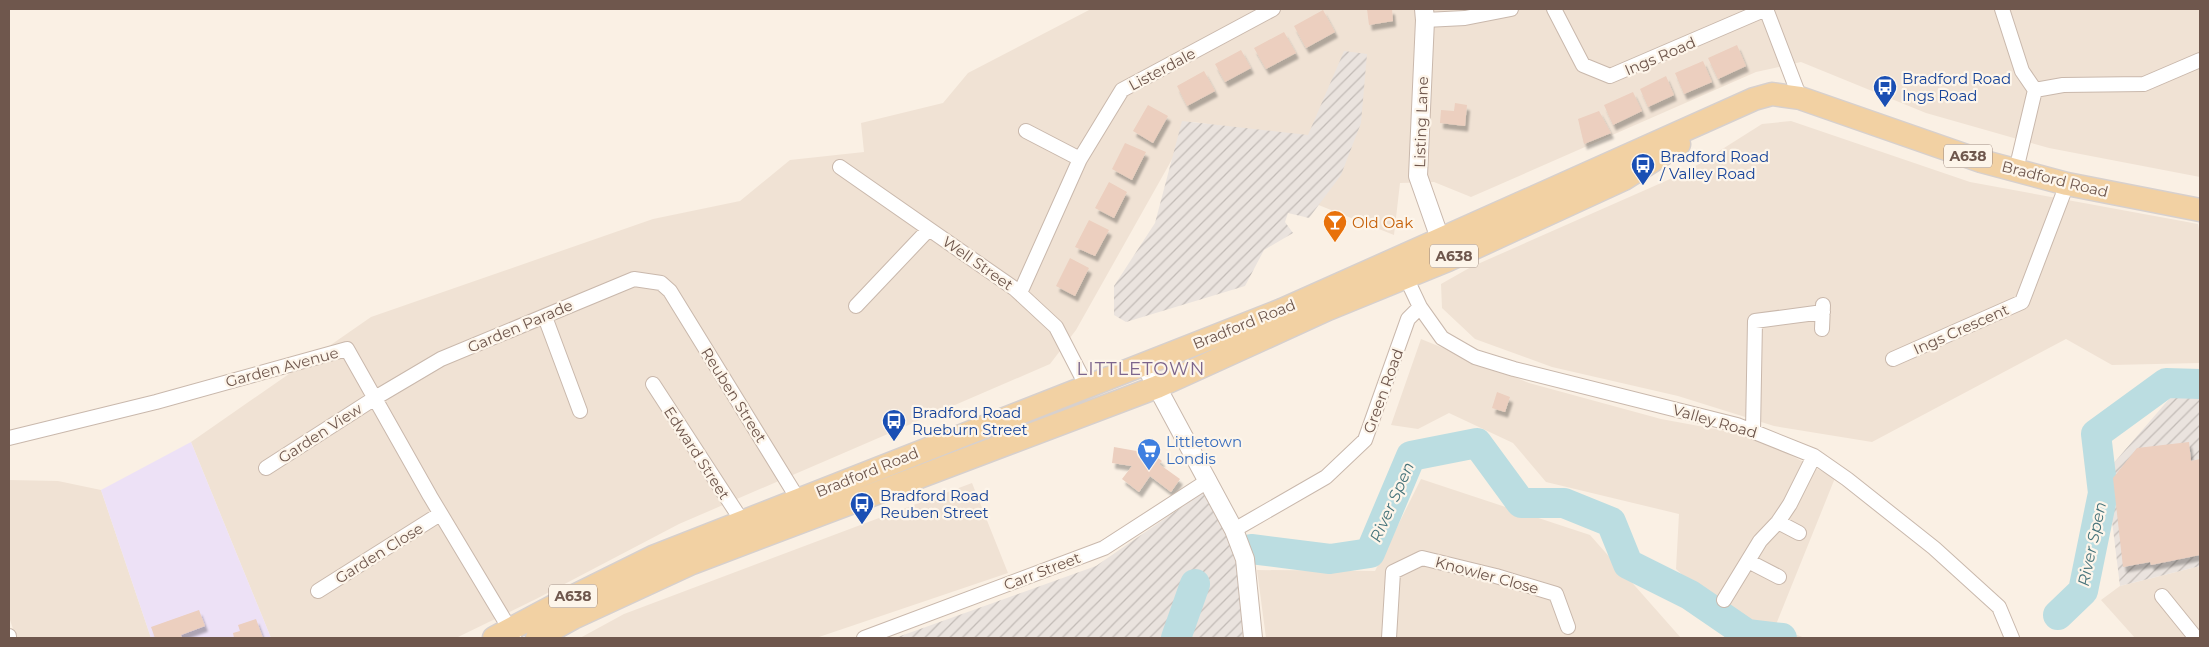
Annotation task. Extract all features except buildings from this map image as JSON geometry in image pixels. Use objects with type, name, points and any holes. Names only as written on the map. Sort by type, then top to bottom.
[{"type":"main road","name":"Bradford Road","points":[[507,636],[552,607],[653,557],[1282,310],[1401,269],[1624,178],[1741,105],[1772,94],[1800,98],[1981,161],[2067,184],[2200,210]]},
{"type":"main road","name":"Bradford Road","points":[[537,638],[573,618],[692,563],[1156,387],[1328,310],[1401,269]]},
{"type":"street","name":"Listerdale","points":[[1020,293],[1080,160],[1122,90],[1273,9]]},
{"type":"street","points":[[1424,14],[1465,18],[1512,9]]},
{"type":"street","name":"Ings Road","points":[[1554,9],[1583,65],[1610,76],[1766,9]]},
{"type":"street","points":[[1766,9],[1800,98]]},
{"type":"street","points":[[2002,9],[2022,71],[2034,90],[2016,170]]},
{"type":"street","name":"Listing Lane","points":[[1424,14],[1418,176],[1444,250]]},
{"type":"street","points":[[2034,90],[2063,85],[2144,84],[2200,60]]},
{"type":"street","points":[[1026,131],[1080,160]]},
{"type":"street","name":"Well Street","points":[[840,167],[1020,293],[1056,326],[1086,386]]},
{"type":"street","name":"Ings Crescent","points":[[1893,359],[2022,302],[2067,184]]},
{"type":"street","points":[[856,306],[929,229]]},
{"type":"street","name":"Valley Road","points":[[1401,269],[1420,307],[1442,338],[1475,357],[1514,369],[1737,425],[1814,456],[1847,479],[1934,548],[1999,607],[2012,638]]},
{"type":"street","name":"Garden Parade","points":[[375,398],[441,359],[634,279],[661,283],[670,291]]},
{"type":"street","name":"Reuben Street","points":[[670,291],[798,500]]},
{"type":"street","name":"Green Road","points":[[1234,530],[1326,478],[1365,440],[1408,319],[1420,307]]},
{"type":"street","points":[[1754,431],[1754,322],[1823,308],[1822,329]]},
{"type":"street","points":[[545,317],[580,412]]},
{"type":"street","name":"Garden Avenue","points":[[9,438],[156,402],[347,349],[507,636]]},
{"type":"street","points":[[1144,364],[1234,530],[1245,559],[1253,638]]},
{"type":"street","name":"Edward Street","points":[[653,384],[742,521]]},
{"type":"street","name":"Garden View","points":[[266,468],[375,398]]},
{"type":"street","points":[[1724,600],[1760,541],[1778,522],[1790,504],[1814,456]]},
{"type":"street","name":"Carr Street","points":[[864,638],[1104,548],[1208,480]]},
{"type":"street","name":"Garden Close","points":[[318,591],[440,514]]},
{"type":"street","points":[[1778,522],[1799,533]]},
{"type":"street","name":"Knowler Close","points":[[1390,638],[1393,572],[1422,558],[1496,576],[1556,594],[1568,627]]},
{"type":"street","points":[[1748,561],[1779,577]]},
{"type":"street","points":[[2162,596],[2196,638]]},
{"type":"shaded area","points":[[1091,9],[2200,9],[2200,177],[2049,148],[1926,113],[1801,62],[1756,72],[1471,197],[1434,182],[1400,183],[1394,235],[1316,204],[1340,142],[1193,122],[1076,330],[1050,364],[679,524],[536,599],[456,638],[271,638],[191,442],[371,317],[653,219],[740,201],[790,160],[864,152],[861,123],[943,103],[968,73]]},
{"type":"shaded area","points":[[1344,51],[1367,54],[1361,123],[1341,175],[1309,218],[1288,213],[1285,222],[1293,233],[1264,250],[1245,286],[1126,322],[1114,315],[1114,286],[1155,223],[1182,121],[1308,135]]},
{"type":"shaded area","points":[[1791,121],[1970,182],[2198,224],[2200,236],[2200,363],[2112,365],[2066,339],[1872,442],[1774,426],[1678,396],[1552,367],[1475,339],[1442,308],[1441,284],[1471,267],[1686,172],[1762,124]]},
{"type":"shaded area","points":[[1421,339],[1529,383],[1661,419],[1753,436],[1835,478],[1775,627],[1805,638],[1737,638],[1717,607],[1676,569],[1679,514],[1546,482],[1513,443],[1449,413],[1418,429],[1391,425]]},
{"type":"shaded area","points":[[2200,374],[2200,566],[2120,586],[2106,472],[2176,391]]},
{"type":"shaded area","points":[[191,442],[271,638],[151,638],[101,490]]},
{"type":"shaded area","points":[[1421,479],[1590,535],[1681,638],[1266,638],[1257,570],[1375,571]]},
{"type":"shaded area","points":[[9,480],[58,481],[101,490],[151,638],[16,638],[9,617]]},
{"type":"shaded area","points":[[972,483],[1008,573],[816,638],[580,638],[624,614]]},
{"type":"shaded area","points":[[1205,491],[1229,542],[1239,572],[1243,638],[895,638],[1096,566]]},
{"type":"shaded area","points":[[2200,566],[2200,638],[2135,638],[2101,600],[2120,586]]},
{"type":"waterway","name":"River Spen","points":[[2058,615],[2083,591],[2103,493],[2096,434],[2166,383],[2200,384]]},
{"type":"waterway","name":"River Spen","points":[[1251,549],[1330,559],[1370,553],[1411,456],[1477,443],[1521,503],[1564,503],[1611,522],[1628,564],[1690,595],[1747,634],[1782,638]]},
{"type":"waterway","name":"River Spen","points":[[1176,638],[1195,584]]},
{"type":"place","name":"Bradford Road Ings Road","points":[[1885,108]]},
{"type":"place","name":"Bradford Road / Valley Road","points":[[1643,186]]},
{"type":"place","name":"Old Oak","points":[[1335,243]]},
{"type":"place","name":"Bradford Road Rueburn Street","points":[[894,442]]},
{"type":"place","name":"Littletown Londis","points":[[1149,471]]},
{"type":"place","name":"Bradford Road Reuben Street","points":[[862,525]]},
{"type":"district","name":"LITTLETOWN","points":[[1141,369]]}]
